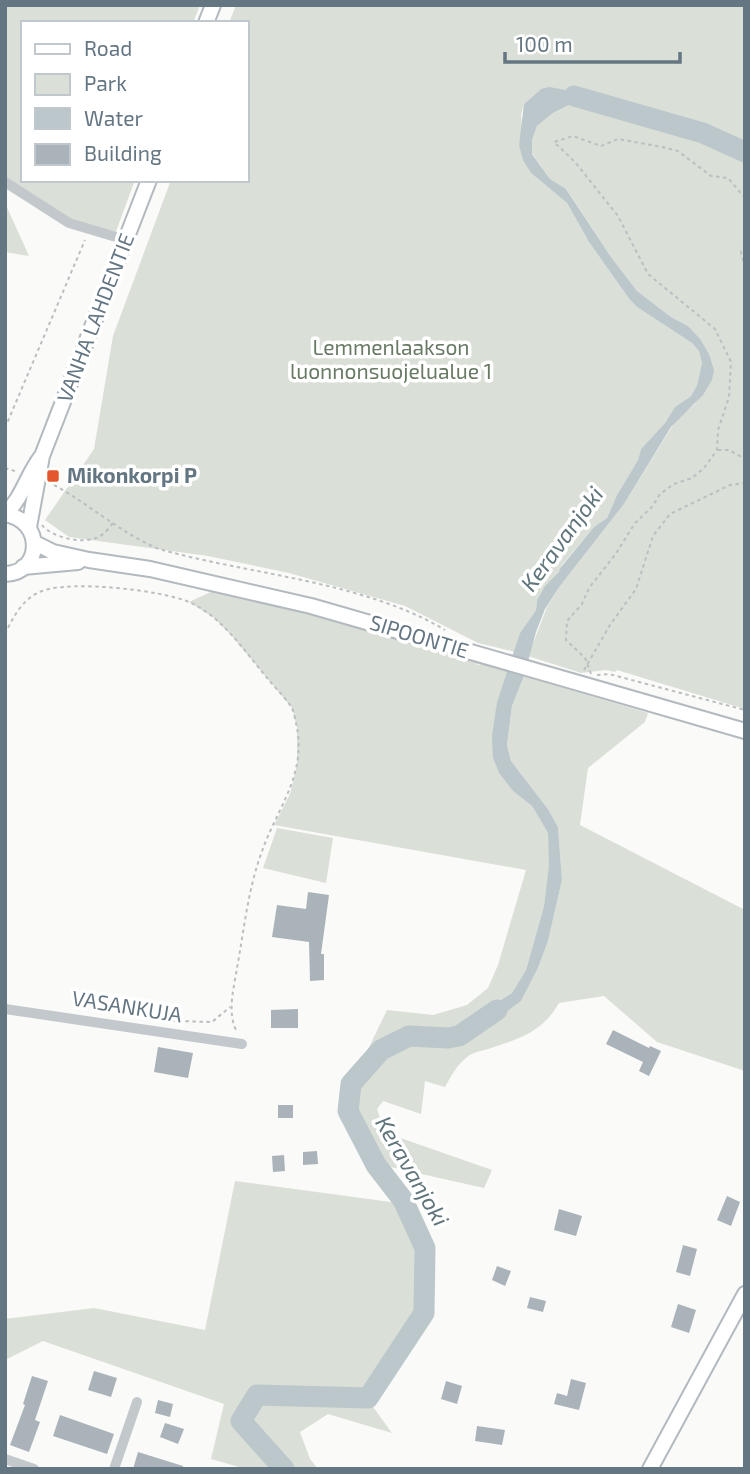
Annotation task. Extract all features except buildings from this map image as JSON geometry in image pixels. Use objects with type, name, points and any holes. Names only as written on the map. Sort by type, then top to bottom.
[{"type":"main road","name":"VANHA LAHDENTIE","points":[[35,526],[42,456],[148,182]]},
{"type":"main road","name":"VANHA LAHDENTIE","points":[[5,514],[18,500],[33,467],[42,456]]},
{"type":"main road","points":[[5,514],[35,526],[33,553],[23,567]]},
{"type":"main road","name":"SIPOONTIE","points":[[35,543],[53,552],[150,569],[311,606],[745,731]]},
{"type":"main road","name":"SIPOONTIE","points":[[6,575],[23,567],[89,560]]},
{"type":"main road","points":[[650,1469],[745,1294]]},
{"type":"street","points":[[5,182],[69,223],[126,240]]},
{"type":"street","name":"VASANKUJA","points":[[5,1009],[242,1044]]},
{"type":"street","points":[[114,1469],[137,1402]]},
{"type":"street","points":[[5,1459],[34,1469]]},
{"type":"path","points":[[745,198],[728,178],[711,176],[678,151],[618,139],[601,146],[573,136],[554,142],[575,162],[618,216],[648,274],[715,329],[731,362],[729,397],[718,430],[717,450],[704,468],[692,478],[674,484],[660,494],[635,523],[589,589],[582,604],[567,621],[566,640],[588,664],[591,675],[609,674],[745,710]]},
{"type":"path","points":[[5,428],[61,290],[90,230]]},
{"type":"path","points":[[745,245],[741,252],[745,268]]},
{"type":"path","points":[[717,450],[729,450],[745,458]]},
{"type":"path","points":[[5,468],[22,473]]},
{"type":"path","points":[[580,676],[610,625],[636,589],[653,536],[670,514],[730,485],[745,483]]},
{"type":"path","points":[[54,485],[145,543],[159,549],[353,594],[404,609],[447,632]]},
{"type":"path","points":[[35,526],[58,537],[86,540],[96,538],[114,522]]},
{"type":"path","points":[[5,634],[13,617],[26,602],[43,591],[113,587],[158,594],[188,602],[214,618],[292,708],[297,727],[297,765],[290,794],[261,852],[254,877],[231,1006],[233,1024],[242,1044]]},
{"type":"path","points":[[98,1011],[177,1021],[212,1022],[231,1006]]},
{"type":"green space","points":[[5,5],[200,5],[194,21],[21,21],[21,182],[134,182],[114,237],[90,230],[5,182]]},
{"type":"green space","name":"Lemmenlaakson luonnonsuojelualue 1","points":[[236,5],[745,5],[745,709],[617,670],[581,673],[528,656],[547,607],[560,586],[624,504],[676,420],[695,404],[709,354],[688,326],[671,317],[637,291],[567,190],[550,179],[532,153],[532,140],[537,126],[569,105],[583,106],[541,89],[524,104],[521,115],[519,145],[531,173],[567,203],[589,242],[630,300],[692,343],[699,350],[702,363],[697,385],[691,396],[675,407],[665,423],[641,449],[638,460],[607,518],[594,527],[561,566],[560,572],[545,586],[537,600],[536,610],[520,633],[515,652],[478,643],[405,606],[289,573],[208,556],[69,537],[45,520],[94,449],[113,336],[170,182],[248,182],[248,21],[230,21]]},
{"type":"green space","points":[[5,203],[29,256],[5,252]]},
{"type":"green space","points":[[215,590],[482,656],[477,665],[509,672],[497,702],[493,758],[499,773],[513,791],[532,806],[548,833],[550,866],[544,906],[526,970],[512,993],[480,1013],[458,1034],[408,1034],[379,1047],[359,1068],[387,1010],[433,1015],[467,1005],[488,988],[498,965],[526,870],[274,825],[290,794],[297,765],[297,727],[292,708],[231,635],[214,618],[189,602]]},
{"type":"green space","points":[[524,676],[648,713],[645,722],[588,768],[580,825],[745,910],[745,1071],[657,1042],[604,996],[559,1003],[545,1021],[528,1034],[467,1057],[457,1067],[445,1087],[425,1081],[421,1114],[383,1101],[377,1109],[389,1134],[492,1170],[484,1188],[377,1164],[350,1110],[353,1085],[383,1051],[409,1039],[447,1041],[480,1032],[521,1001],[538,968],[548,941],[562,880],[558,827],[548,809],[511,761],[507,745],[512,706]]},
{"type":"green space","points":[[277,828],[333,838],[326,883],[263,868]]},
{"type":"green space","points":[[235,1181],[398,1203],[422,1247],[421,1312],[367,1394],[255,1392],[237,1423],[280,1469],[246,1469],[211,1459],[224,1404],[43,1341],[5,1360],[5,1319],[94,1308],[205,1330]]},
{"type":"green space","points":[[259,1398],[368,1400],[392,1433],[328,1414],[300,1432],[310,1459],[318,1469],[289,1469],[244,1421]]},
{"type":"water","points":[[549,87],[600,96],[603,109],[569,105],[553,113],[537,126],[532,140],[532,154],[550,179],[566,189],[637,291],[671,317],[688,326],[700,339],[714,370],[712,380],[703,395],[671,427],[624,504],[560,586],[545,609],[536,632],[524,676],[512,706],[507,745],[511,761],[548,809],[558,827],[562,880],[548,941],[521,1001],[480,1032],[472,1023],[480,1013],[512,993],[526,970],[544,906],[549,866],[548,833],[532,806],[513,791],[499,773],[493,758],[492,736],[497,702],[520,633],[536,610],[537,600],[545,586],[594,527],[607,518],[638,460],[641,449],[665,423],[675,407],[691,396],[697,385],[702,363],[699,351],[692,343],[630,300],[589,242],[567,203],[531,173],[523,160],[519,145],[524,104],[541,89]]},
{"type":"waterway","name":"Keravanjoki","points":[[574,96],[703,133],[745,152]]},
{"type":"waterway","name":"Keravanjoki","points":[[284,1469],[241,1421],[257,1395],[368,1398],[424,1313],[425,1248],[403,1200],[376,1165],[348,1111],[351,1084],[381,1050],[409,1036],[459,1036],[497,1010]]},
{"type":"place","name":"Mikonkorpi P","points":[[53,476]]}]
